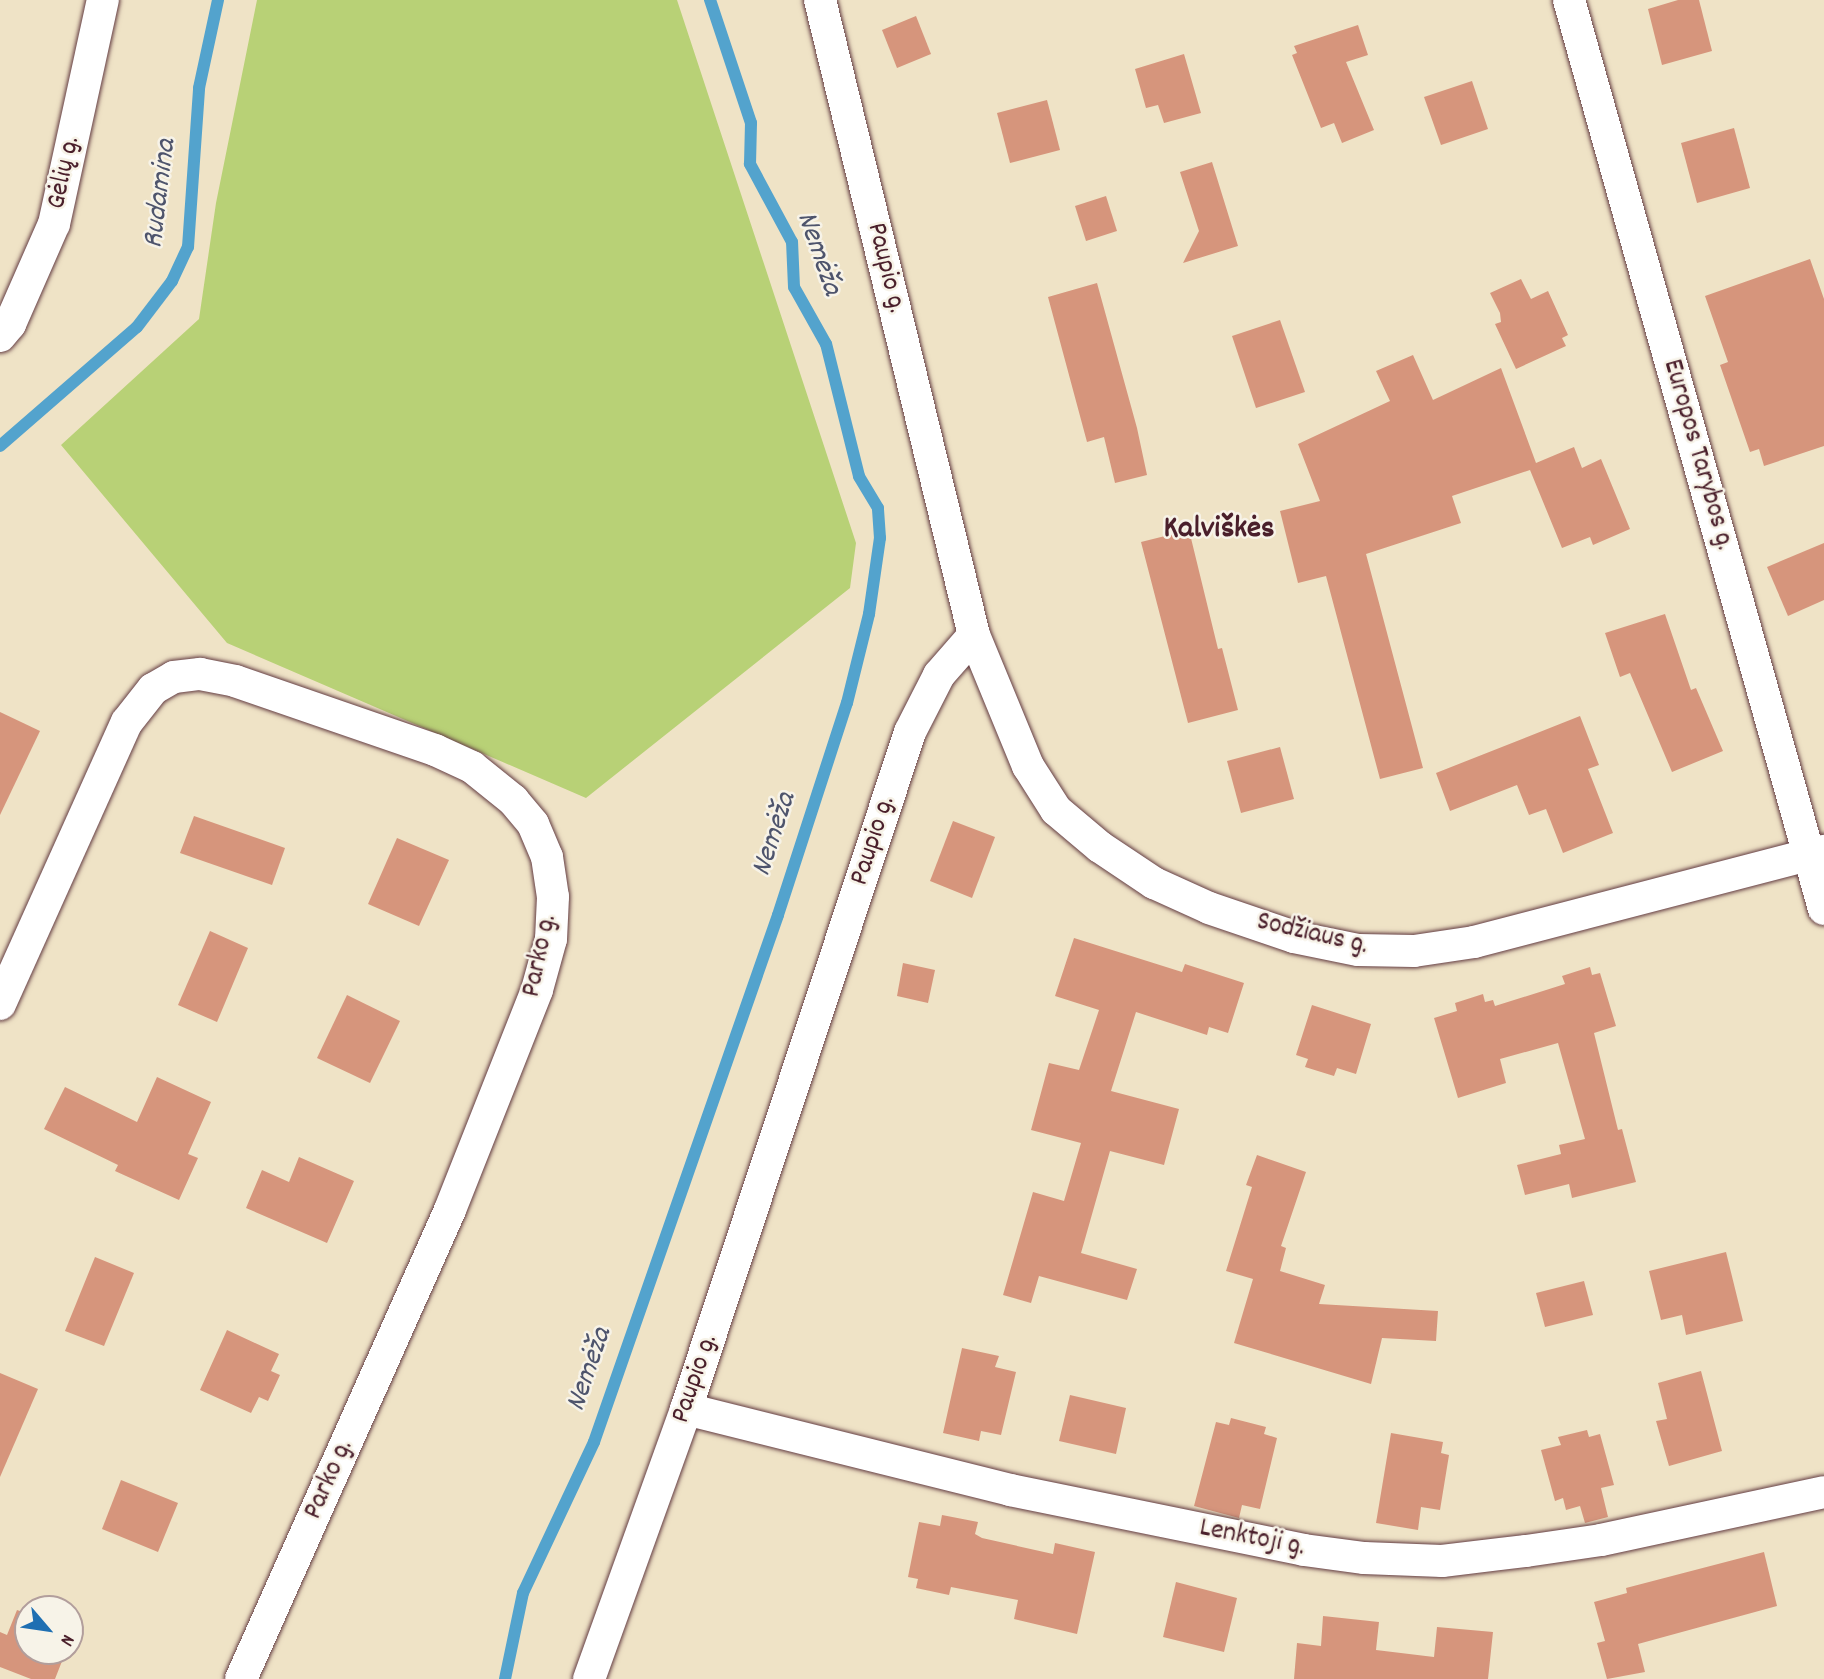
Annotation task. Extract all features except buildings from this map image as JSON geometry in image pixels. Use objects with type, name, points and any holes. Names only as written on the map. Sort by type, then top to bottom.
[{"type":"street","name":"Gėlių g.","points":[[0,336],[10,324],[54,224],[103,0]]},
{"type":"street","name":"Paupio g.","points":[[589,1679],[687,1409],[910,732],[939,676],[974,635],[820,0]]},
{"type":"street","name":"Europos Tarybos g.","points":[[1569,0],[1817,853],[1824,909]]},
{"type":"street","name":"Sodžiaus g.","points":[[974,635],[1028,766],[1056,810],[1100,847],[1154,883],[1209,908],[1294,937],[1358,950],[1414,951],[1474,942],[1817,853]]},
{"type":"street","name":"Parko g.","points":[[0,1004],[127,722],[153,689],[174,677],[200,674],[235,681],[435,750],[471,767],[513,800],[533,824],[547,857],[553,897],[551,939],[537,990],[450,1210],[241,1679]]},
{"type":"street","name":"Lenktoji g.","points":[[687,1409],[1010,1490],[1304,1550],[1364,1558],[1442,1561],[1526,1551],[1601,1540],[1824,1492]]},
{"type":"green space","points":[[257,0],[677,0],[856,543],[850,588],[586,798],[227,643],[61,445],[199,319],[216,203]]},
{"type":"waterway","name":"Rudamina","points":[[0,446],[137,327],[172,281],[188,247],[199,88],[218,0]]},
{"type":"waterway","name":"Nemėža","points":[[505,1679],[523,1593],[594,1442],[778,915],[847,703],[869,614],[880,538],[878,508],[859,476],[826,344],[794,287],[792,242],[750,164],[751,123],[710,0]]},
{"type":"district","name":"Kalviškės","points":[[1219,530]]}]
